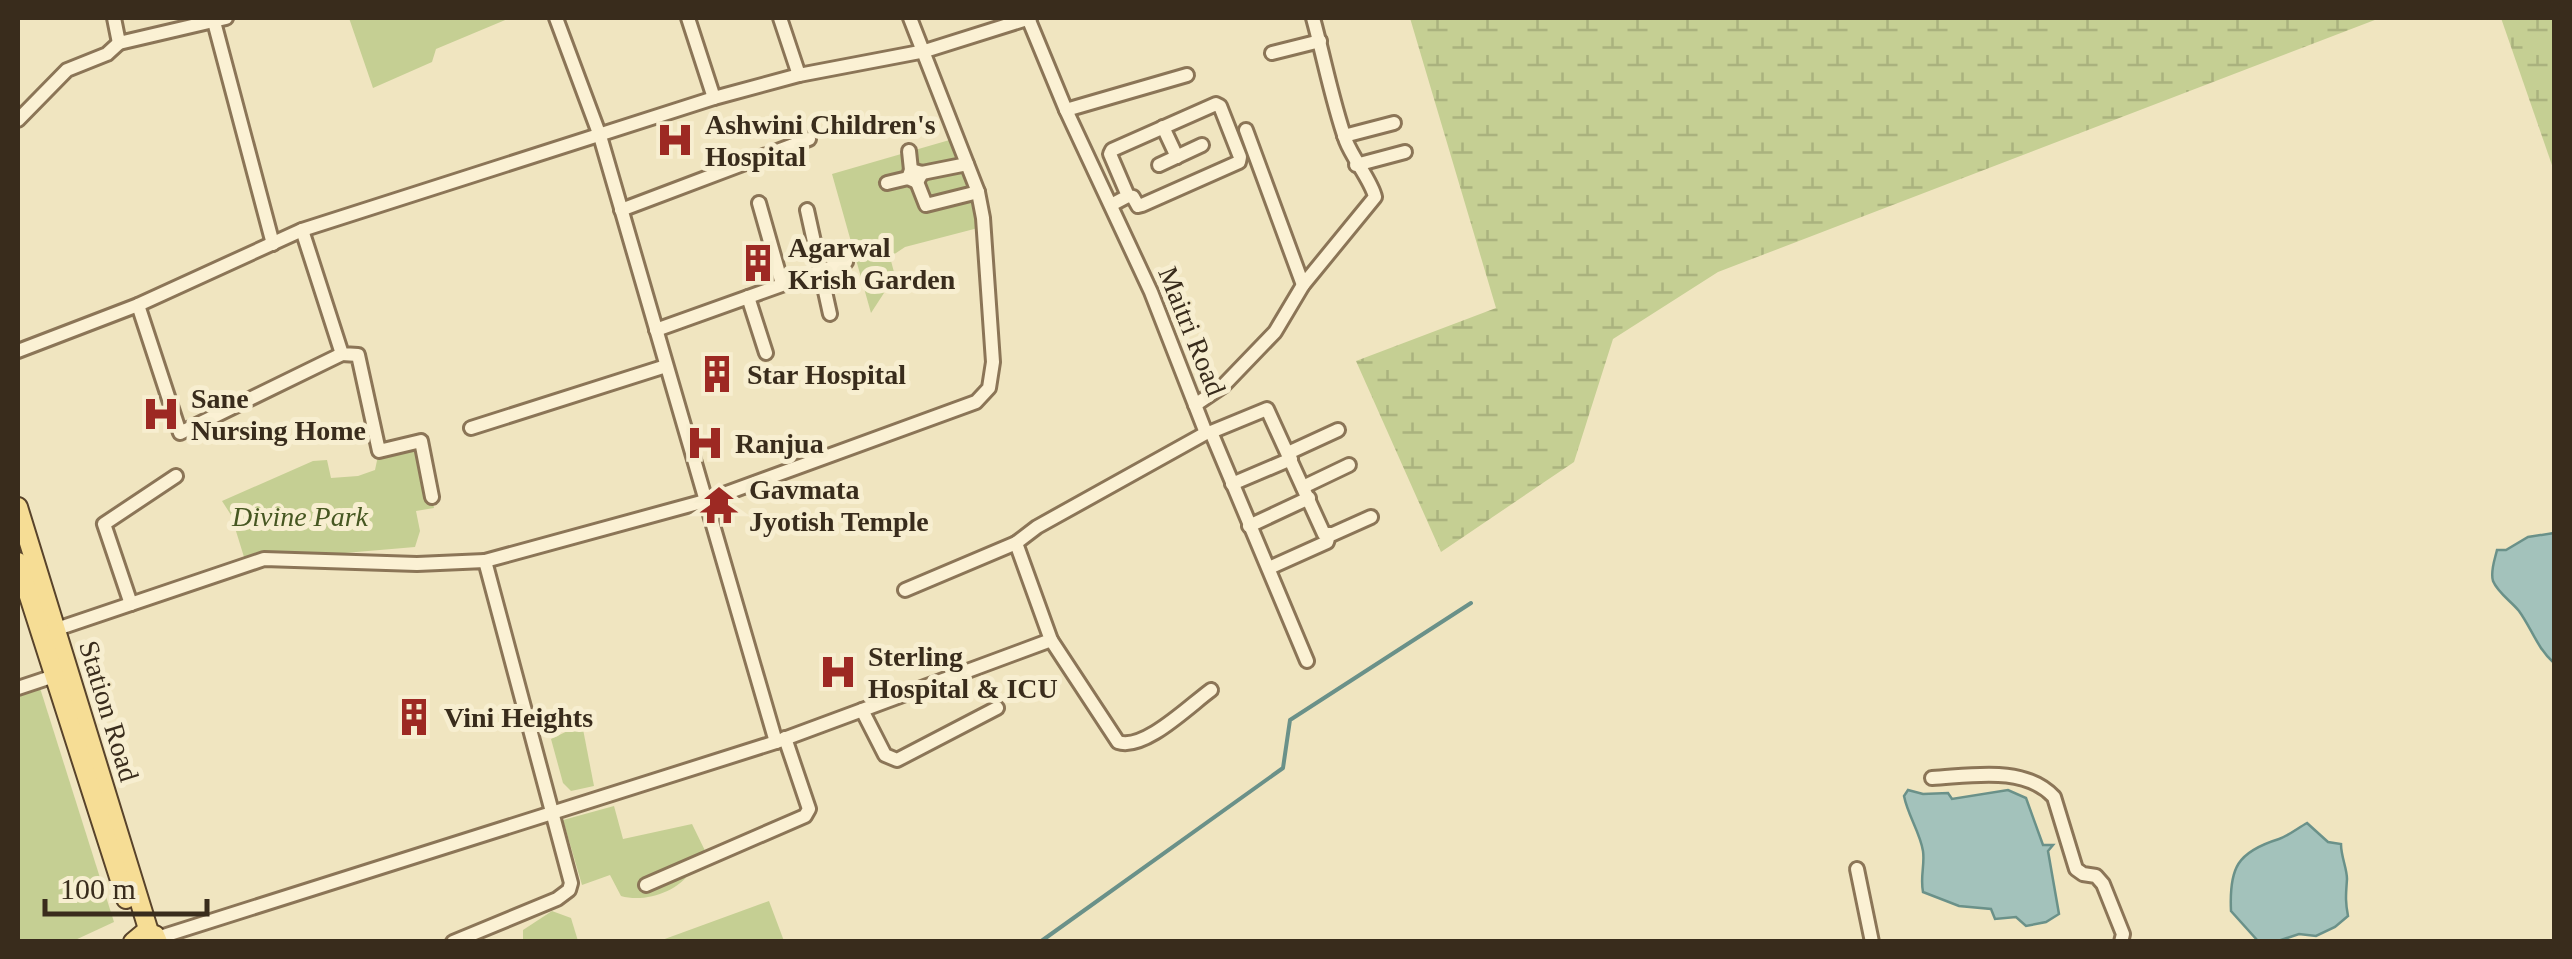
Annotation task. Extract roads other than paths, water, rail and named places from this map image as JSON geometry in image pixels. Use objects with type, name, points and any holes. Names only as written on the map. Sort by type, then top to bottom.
[{"type":"main road","name":"Station Road","points":[[18,507],[48,632],[147,938]]},
{"type":"main road","name":"Station Road","points":[[18,562],[48,632]]},
{"type":"street","points":[[114,18],[119,43]]},
{"type":"street","points":[[18,120],[67,70],[106,54],[119,43],[218,18],[273,244]]},
{"type":"street","points":[[556,18],[600,136],[705,500],[780,740],[809,809],[805,816],[646,885]]},
{"type":"street","points":[[688,18],[714,98]]},
{"type":"street","points":[[780,18],[799,75]]},
{"type":"street","points":[[48,632],[264,559],[484,562],[705,500],[976,402],[989,388],[993,362],[983,218],[968,164],[910,18]]},
{"type":"street","points":[[18,351],[138,305],[302,230],[714,98],[799,75],[925,51],[1029,18]]},
{"type":"street","name":"Maitri Road","points":[[1029,18],[1066,110],[1151,292],[1195,404],[1307,661]]},
{"type":"street","points":[[1195,404],[1223,386],[1274,332],[1303,285],[1375,197],[1344,136],[1314,18]]},
{"type":"street","points":[[1272,53],[1320,41]]},
{"type":"street","points":[[1066,110],[1187,75]]},
{"type":"street","points":[[1110,205],[1128,196],[1138,206],[1142,205],[1239,162],[1220,106],[1216,104],[1112,150],[1110,154],[1128,196]]},
{"type":"street","points":[[1344,136],[1394,123]]},
{"type":"street","points":[[1164,127],[1178,156]]},
{"type":"street","points":[[1246,130],[1303,285]]},
{"type":"street","points":[[621,210],[810,140]]},
{"type":"street","points":[[1159,165],[1202,145]]},
{"type":"street","points":[[909,152],[926,204],[978,192]]},
{"type":"street","points":[[1356,165],[1404,152]]},
{"type":"street","points":[[887,182],[968,164]]},
{"type":"street","points":[[759,203],[782,284]]},
{"type":"street","points":[[807,210],[830,314]]},
{"type":"street","points":[[302,230],[342,354]]},
{"type":"street","points":[[656,330],[846,262]]},
{"type":"street","points":[[748,297],[766,353]]},
{"type":"street","points":[[138,305],[180,432],[342,354],[358,355],[379,451],[421,440],[432,497]]},
{"type":"street","points":[[471,428],[666,366]]},
{"type":"street","points":[[905,590],[1016,542],[1037,526],[1209,433],[1268,409],[1324,534],[1328,535]]},
{"type":"street","points":[[1232,484],[1338,430]]},
{"type":"street","points":[[1249,526],[1350,465]]},
{"type":"street","points":[[131,604],[104,524],[176,476]]},
{"type":"street","points":[[1328,535],[1371,516]]},
{"type":"street","points":[[1269,568],[1328,542],[1328,535]]},
{"type":"street","points":[[1016,542],[1051,640],[1118,742],[1124,745],[1145,739],[1211,690]]},
{"type":"street","points":[[452,942],[557,899],[569,890],[570,876],[484,562]]},
{"type":"street","points":[[147,938],[780,740],[1051,640]]},
{"type":"street","points":[[18,688],[61,674]]},
{"type":"street","points":[[862,710],[885,755],[897,760],[996,708]]},
{"type":"street","points":[[1932,778],[2022,777],[2047,789],[2054,796],[2076,869],[2096,876],[2103,884],[2123,934],[2122,942]]},
{"type":"street","points":[[1857,868],[1872,942]]},
{"type":"water","points":[[2554,533],[2554,663],[2519,611],[2495,585],[2492,573],[2497,550],[2506,550],[2528,537]]},
{"type":"water","points":[[1908,790],[1948,793],[1952,799],[2008,790],[2026,798],[2043,845],[2053,845],[2048,851],[2059,914],[2046,922],[2026,926],[2016,917],[1995,919],[1991,909],[1959,906],[1923,892],[1923,851],[1904,796]]},
{"type":"water","points":[[2307,823],[2328,842],[2341,844],[2348,916],[2316,936],[2299,934],[2278,941],[2258,941],[2231,911],[2234,873],[2245,856]]},
{"type":"waterway","points":[[1040,942],[1283,768],[1290,720],[1471,603]]},
{"type":"place","name":"Ashwini Children's Hospital","points":[[675,140]]},
{"type":"place","name":"Agarwal Krish Garden","points":[[758,263]]},
{"type":"place","name":"Star Hospital","points":[[717,374]]},
{"type":"place","name":"Sane Nursing Home","points":[[161,414]]},
{"type":"place","name":"Ranjua","points":[[705,443]]},
{"type":"place","name":"Gavmata Jyotish Temple","points":[[719,505]]},
{"type":"place","name":"Sterling Hospital & ICU","points":[[838,672]]},
{"type":"place","name":"Vini Heights","points":[[414,717]]},
{"type":"park label","name":"Divine Park","points":[[300,516]]}]
